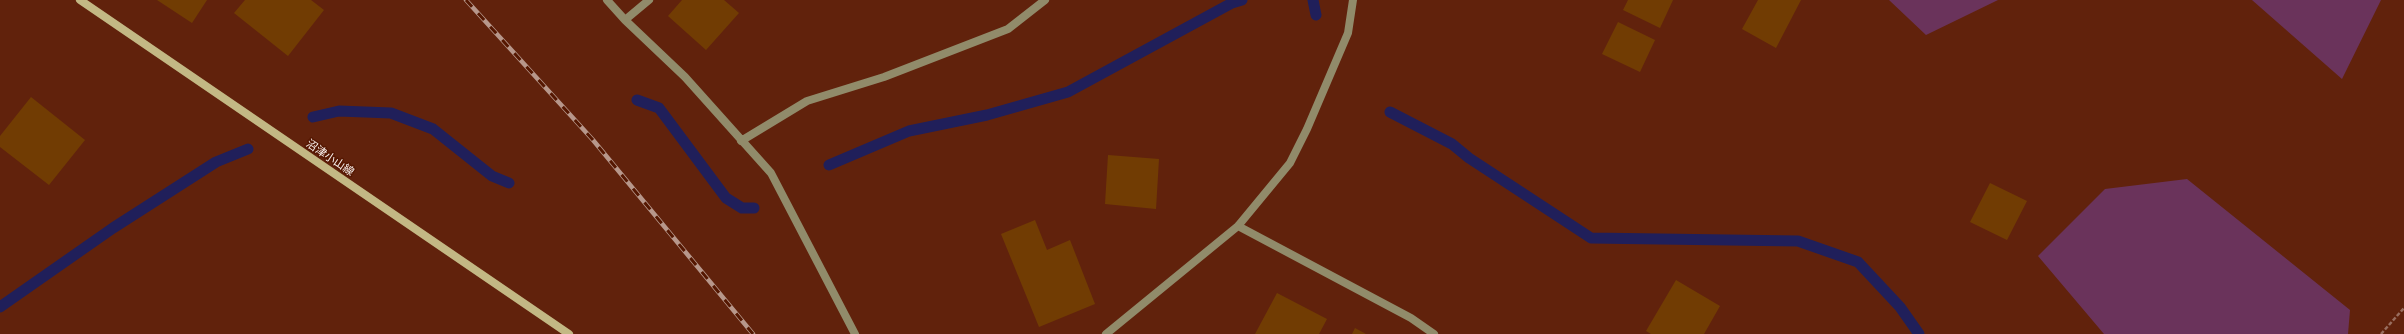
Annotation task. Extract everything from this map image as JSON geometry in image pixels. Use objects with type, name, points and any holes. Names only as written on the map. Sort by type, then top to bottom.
[{"type":"main road","name":"沼津小山線","points":[[80,0],[569,334]]},
{"type":"street","points":[[608,0],[625,20],[685,77],[771,173],[855,334]]},
{"type":"street","points":[[625,20],[649,0]]},
{"type":"street","points":[[741,141],[807,101],[884,78],[1008,29],[1045,0]]},
{"type":"street","points":[[1106,334],[1238,226],[1290,163],[1307,129],[1348,33],[1353,0]]},
{"type":"street","points":[[1238,226],[1411,318],[1434,334]]},
{"type":"path","points":[[2381,334],[2404,308]]},
{"type":"shaded area","points":[[1889,0],[1998,0],[1926,35]]},
{"type":"shaded area","points":[[2252,0],[2381,0],[2342,79]]},
{"type":"shaded area","points":[[2187,179],[2350,310],[2348,334],[2104,334],[2038,256],[2105,189]]},
{"type":"building","points":[[157,0],[207,0],[192,23]]},
{"type":"building","points":[[245,0],[311,0],[324,10],[288,56],[234,13]]},
{"type":"building","points":[[682,0],[724,0],[739,13],[706,50],[668,16]]},
{"type":"building","points":[[1628,0],[1673,0],[1660,28],[1623,10]]},
{"type":"building","points":[[1758,0],[1801,0],[1776,48],[1742,29]]},
{"type":"building","points":[[1618,22],[1655,40],[1640,72],[1602,54]]},
{"type":"building","points":[[31,97],[85,140],[49,185],[0,147],[0,136]]},
{"type":"building","points":[[1108,155],[1159,159],[1156,209],[1105,204]]},
{"type":"building","points":[[1990,183],[2027,201],[2007,240],[1970,222]]},
{"type":"building","points":[[1035,220],[1047,250],[1070,240],[1095,304],[1039,327],[1001,234]]},
{"type":"building","points":[[1676,280],[1720,306],[1704,334],[1651,334],[1646,331]]},
{"type":"building","points":[[1277,293],[1327,319],[1319,334],[1255,334]]},
{"type":"building","points":[[1355,328],[1366,334],[1352,334]]},
{"type":"waterway","points":[[829,165],[909,131],[987,115],[1068,92],[1232,3],[1242,0]]},
{"type":"waterway","points":[[1313,0],[1316,15]]},
{"type":"waterway","points":[[637,100],[659,108],[726,198],[742,208],[754,208]]},
{"type":"waterway","points":[[313,117],[339,111],[391,113],[433,129],[492,176],[509,183]]},
{"type":"waterway","points":[[1390,112],[1452,144],[1469,158],[1591,238],[1798,241],[1858,262],[1900,307],[1919,334]]},
{"type":"waterway","points":[[0,307],[113,228],[216,162],[248,149]]},
{"type":"railway","points":[[466,0],[593,140],[753,334]]}]
